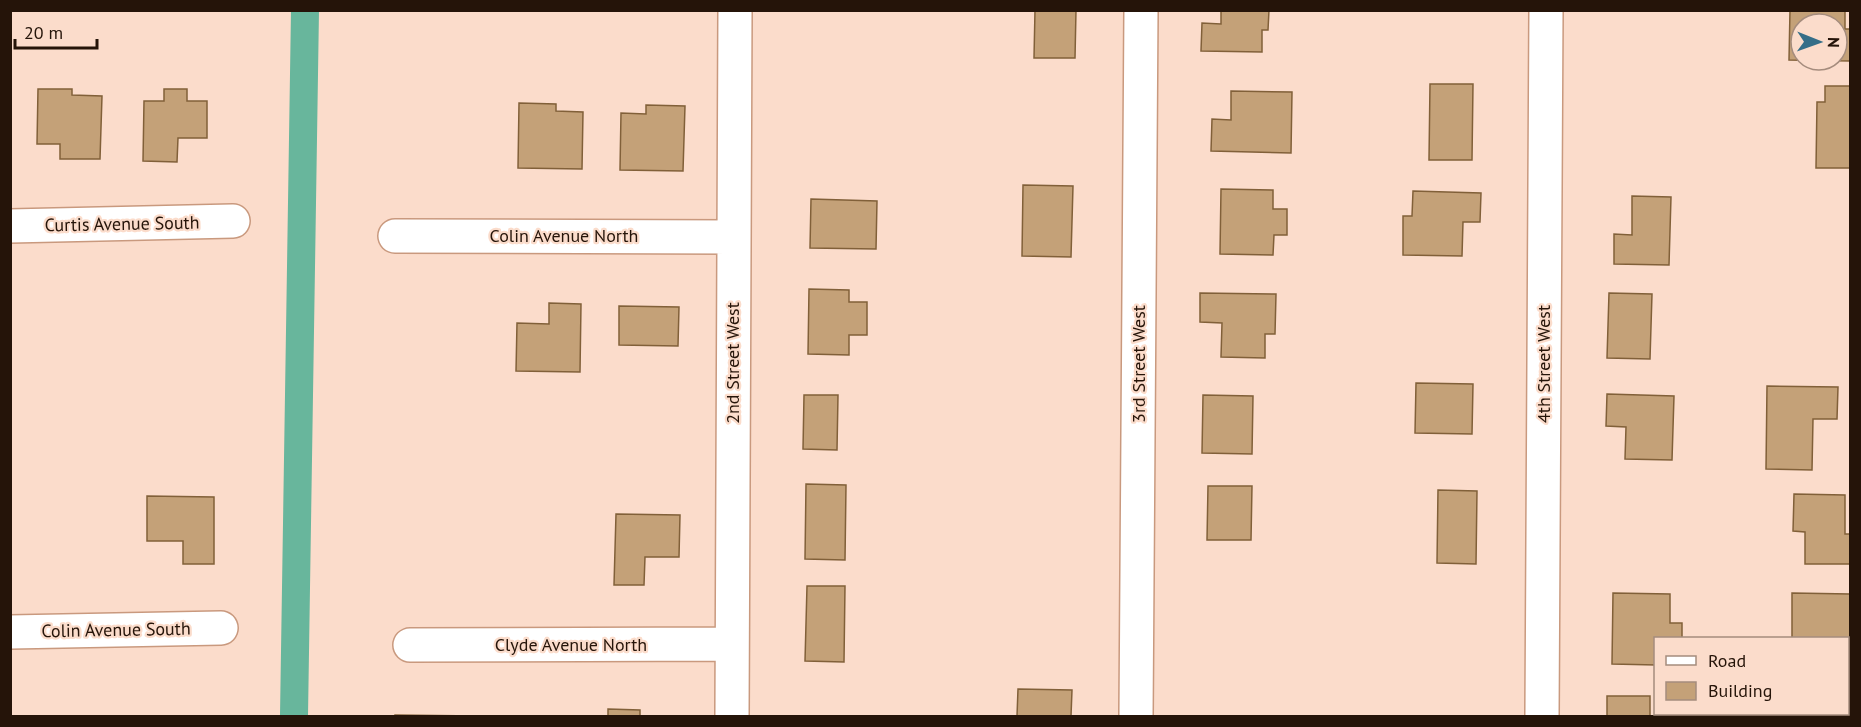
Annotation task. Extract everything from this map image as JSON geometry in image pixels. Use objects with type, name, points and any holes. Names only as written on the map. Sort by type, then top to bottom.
[{"type":"street","name":"2nd Street West","points":[[732,717],[735,10]]},
{"type":"street","name":"3rd Street West","points":[[1136,717],[1141,10]]},
{"type":"street","name":"4th Street West","points":[[1542,717],[1546,10]]},
{"type":"street","name":"Curtis Avenue South","points":[[10,226],[233,221]]},
{"type":"street","name":"Colin Avenue North","points":[[395,236],[734,237]]},
{"type":"street","name":"Colin Avenue South","points":[[10,632],[221,628]]},
{"type":"street","name":"Clyde Avenue North","points":[[410,645],[732,644]]},
{"type":"building","points":[[1035,10],[1076,10],[1075,58],[1034,58]]},
{"type":"building","points":[[1221,10],[1269,10],[1268,30],[1262,30],[1262,52],[1201,51],[1202,23],[1221,24]]},
{"type":"building","points":[[1790,10],[1845,10],[1845,12],[1790,12]]},
{"type":"building","points":[[1849,29],[1850,29],[1849,61]]},
{"type":"building","points":[[1430,84],[1473,84],[1472,160],[1429,160]]},
{"type":"building","points":[[1825,86],[1850,86],[1850,168],[1816,168],[1817,102],[1825,102]]},
{"type":"building","points":[[38,89],[72,89],[72,95],[102,96],[100,159],[60,159],[60,144],[37,144]]},
{"type":"building","points":[[164,89],[187,89],[187,101],[207,101],[207,138],[178,138],[177,162],[143,161],[144,101],[164,101]]},
{"type":"building","points":[[1231,91],[1292,92],[1291,153],[1211,151],[1212,119],[1231,120]]},
{"type":"building","points":[[519,103],[556,104],[556,111],[583,112],[582,169],[518,168]]},
{"type":"building","points":[[646,105],[685,106],[683,171],[620,170],[621,113],[646,114]]},
{"type":"building","points":[[1023,185],[1073,186],[1071,257],[1022,256]]},
{"type":"building","points":[[1221,189],[1273,190],[1273,209],[1287,209],[1287,235],[1274,235],[1273,255],[1220,254]]},
{"type":"building","points":[[1413,191],[1481,193],[1480,222],[1463,222],[1462,256],[1403,255],[1403,216],[1412,216]]},
{"type":"building","points":[[1632,196],[1671,197],[1669,265],[1614,264],[1614,234],[1632,235]]},
{"type":"building","points":[[811,199],[877,201],[876,249],[810,248]]},
{"type":"building","points":[[809,289],[849,290],[849,302],[867,302],[867,335],[849,335],[849,355],[808,354]]},
{"type":"building","points":[[1200,293],[1276,294],[1275,334],[1265,334],[1265,358],[1221,357],[1222,323],[1200,322]]},
{"type":"building","points":[[1609,293],[1652,294],[1650,359],[1607,358]]},
{"type":"building","points":[[549,303],[581,304],[580,372],[516,371],[517,323],[549,324]]},
{"type":"building","points":[[619,306],[679,307],[678,346],[619,345]]},
{"type":"building","points":[[1416,383],[1473,384],[1472,434],[1415,433]]},
{"type":"building","points":[[1767,386],[1838,387],[1837,419],[1813,419],[1812,470],[1766,469]]},
{"type":"building","points":[[1607,394],[1674,396],[1672,460],[1625,459],[1626,427],[1606,426]]},
{"type":"building","points":[[804,395],[838,395],[837,450],[803,449]]},
{"type":"building","points":[[1203,395],[1253,396],[1252,454],[1202,453]]},
{"type":"building","points":[[806,484],[846,485],[845,560],[805,559]]},
{"type":"building","points":[[1208,486],[1252,486],[1251,540],[1207,540]]},
{"type":"building","points":[[1438,490],[1477,491],[1476,564],[1437,563]]},
{"type":"building","points":[[1794,494],[1845,495],[1845,534],[1850,534],[1850,564],[1805,564],[1805,532],[1793,531]]},
{"type":"building","points":[[147,496],[214,497],[214,564],[183,564],[183,541],[147,541]]},
{"type":"building","points":[[616,514],[680,515],[679,557],[645,557],[644,585],[614,585]]},
{"type":"building","points":[[807,586],[845,586],[844,662],[805,661]]},
{"type":"building","points":[[1613,593],[1670,594],[1670,623],[1682,623],[1682,637],[1654,637],[1654,665],[1612,664]]},
{"type":"building","points":[[1792,593],[1850,594],[1850,666],[1849,637],[1792,637]]},
{"type":"building","points":[[1018,689],[1072,690],[1071,716],[1017,716]]},
{"type":"building","points":[[1607,696],[1650,696],[1650,716],[1607,716]]},
{"type":"building","points":[[608,709],[640,710],[640,716],[608,716]]},
{"type":"building","points":[[395,715],[478,716],[395,716]]},
{"type":"building","points":[[1794,715],[1842,715],[1842,716]]},
{"type":"waterway","points":[[294,716],[305,10]]}]
